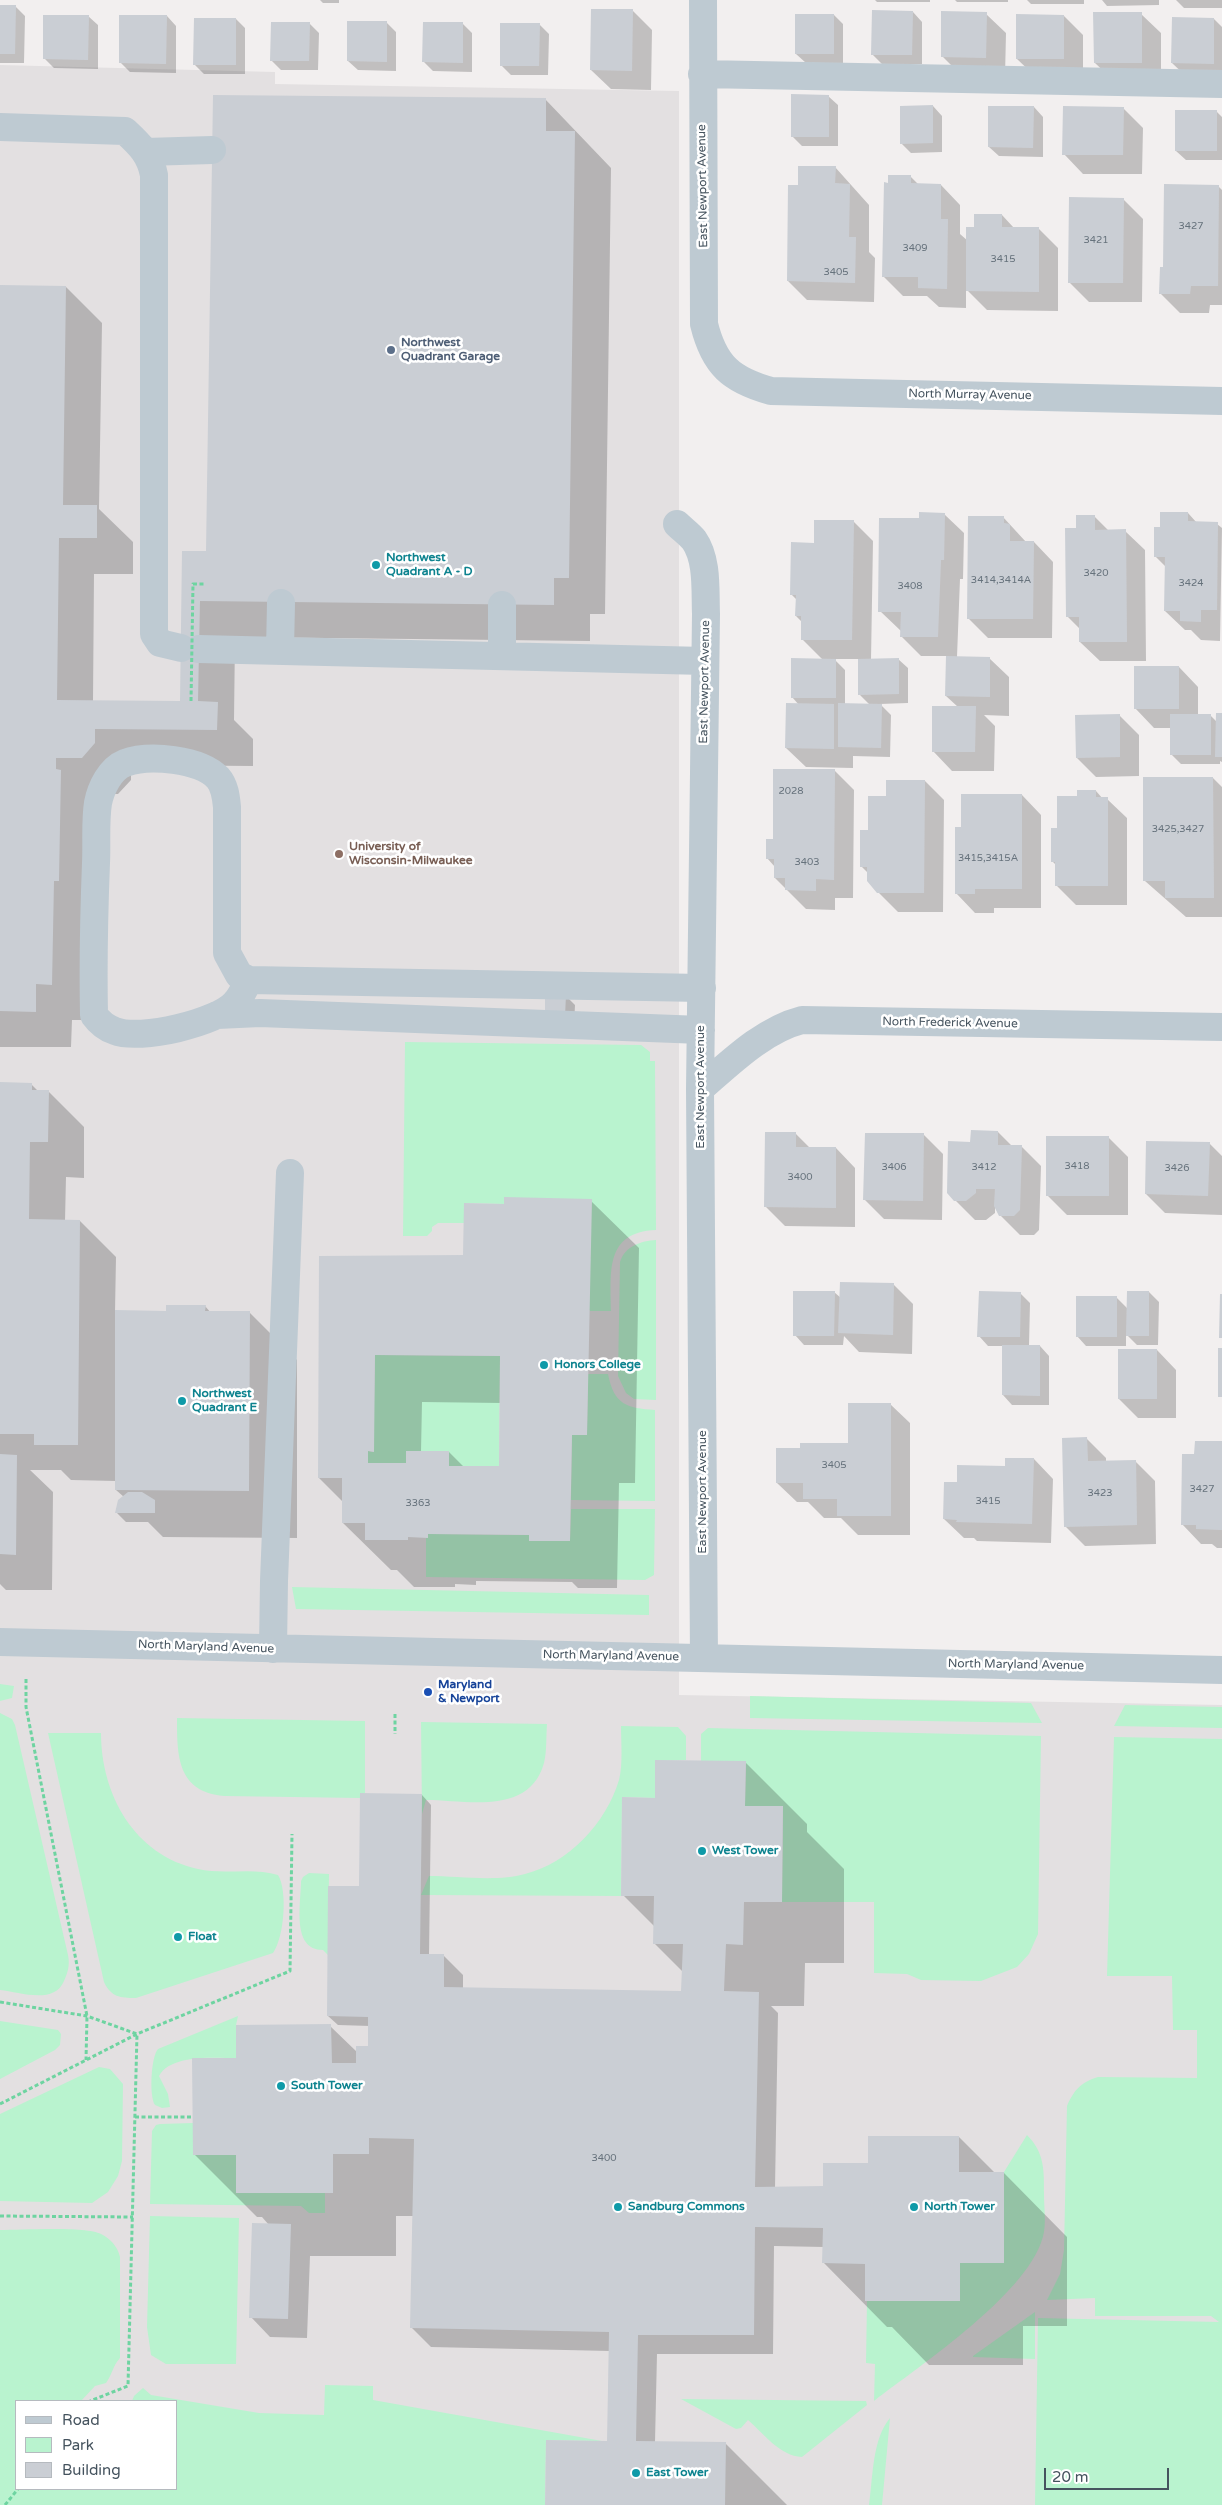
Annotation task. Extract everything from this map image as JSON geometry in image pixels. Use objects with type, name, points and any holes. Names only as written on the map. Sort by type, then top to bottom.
[{"type":"street","name":"East Newport Avenue","points":[[703,0],[704,324],[708,341],[723,368]]},
{"type":"street","points":[[702,74],[1222,84]]},
{"type":"street","points":[[0,127],[125,130],[146,152],[151,161],[154,175],[154,634],[160,643],[190,649],[705,661]]},
{"type":"street","points":[[146,152],[212,150]]},
{"type":"street","name":"North Murray Avenue","points":[[723,368],[744,382],[771,390],[1222,401]]},
{"type":"street","name":"East Newport Avenue","points":[[677,524],[694,540],[704,571],[705,661],[700,1089],[704,1658]]},
{"type":"street","points":[[280,650],[281,603]]},
{"type":"street","points":[[502,605],[502,656]]},
{"type":"street","points":[[249,980],[235,1004],[217,1015],[180,1029],[142,1034],[116,1032],[100,1023],[94,1015],[93,948],[98,802],[111,773],[124,764],[153,758],[187,762],[206,768],[219,779],[225,790],[227,807],[227,952],[239,975],[249,980],[702,988]]},
{"type":"street","points":[[217,1015],[260,1013],[701,1030]]},
{"type":"street","name":"North Frederick Avenue","points":[[700,1089],[738,1057],[784,1025],[802,1020],[1222,1027]]},
{"type":"street","points":[[273,1649],[290,1173]]},
{"type":"street","name":"North Maryland Avenue","points":[[13,1642],[1222,1670]]},
{"type":"path","points":[[191,701],[193,584],[204,584]]},
{"type":"path","points":[[13,1642],[87,2016],[86,2060]]},
{"type":"path","points":[[395,1714],[395,1734]]},
{"type":"path","points":[[0,2104],[137,2034],[290,1971],[292,1834]]},
{"type":"path","points":[[0,2002],[87,2016],[137,2034]]},
{"type":"path","points":[[93,2400],[128,2386],[137,2034]]},
{"type":"path","points":[[135,2116],[193,2117]]},
{"type":"path","points":[[0,2216],[133,2217]]},
{"type":"path","points":[[5,2505],[17,2490]]},
{"type":"shaded area","name":"University of Wisconsin-Milwaukee","points":[[0,65],[275,72],[275,84],[679,91],[679,1695],[1222,1705],[1222,2505],[0,2505]]},
{"type":"green space","points":[[405,1042],[641,1045],[650,1052],[650,1061],[655,1061],[656,1230],[639,1232],[627,1238],[619,1246],[614,1257],[612,1269],[611,1311],[590,1311],[504,1197],[504,1204],[465,1203],[464,1223],[438,1223],[432,1227],[432,1231],[427,1236],[403,1236]]},
{"type":"green space","points":[[656,1240],[656,1400],[634,1399],[626,1393],[618,1376],[620,1262],[626,1252],[634,1245]]},
{"type":"green space","points":[[375,1355],[500,1356],[499,1466],[449,1466],[449,1451],[407,1451],[406,1463],[368,1463],[368,1451],[373,1452]]},
{"type":"green space","points":[[588,1374],[608,1374],[614,1392],[623,1403],[637,1408],[655,1410],[655,1501],[571,1500],[572,1435],[587,1435]]},
{"type":"green space","points":[[571,1509],[655,1509],[654,1575],[645,1580],[426,1577],[426,1538],[428,1538],[428,1534],[529,1535],[529,1541],[570,1541]]},
{"type":"green space","points":[[292,1587],[649,1595],[649,1615],[296,1609]]},
{"type":"green space","points":[[0,1684],[14,1686],[12,1698],[0,1701]]},
{"type":"green space","points":[[750,1696],[1031,1703],[1042,1723],[750,1718]]},
{"type":"green space","points":[[1125,1705],[1222,1707],[1222,1728],[1114,1726]]},
{"type":"green space","points":[[0,1713],[12,1719],[15,1725],[68,1955],[67,1975],[64,1981],[53,1993],[45,1995],[0,1990]]},
{"type":"green space","points":[[177,1718],[365,1721],[365,1793],[360,1798],[224,1796],[208,1793],[188,1779],[183,1769],[179,1758]]},
{"type":"green space","points":[[421,1722],[547,1724],[544,1763],[536,1780],[525,1791],[511,1798],[477,1802],[426,1800],[422,1814]]},
{"type":"green space","points":[[621,1726],[678,1727],[686,1736],[686,1760],[655,1761],[655,1798],[622,1797],[621,1896],[421,1895],[429,1876],[502,1878],[514,1876],[541,1869],[571,1851],[595,1826],[613,1796],[619,1780],[621,1767]]},
{"type":"green space","points":[[708,1728],[1041,1736],[1038,1934],[1029,1954],[1017,1967],[981,1981],[921,1980],[907,1974],[874,1973],[874,1902],[782,1902],[783,1807],[745,1806],[746,1761],[701,1761],[701,1734]]},
{"type":"green space","points":[[48,1733],[101,1733],[107,1778],[125,1819],[139,1836],[175,1862],[208,1871],[259,1872],[278,1875],[284,1903],[280,1937],[273,1953],[136,1998],[125,1998],[113,1994],[104,1982]]},
{"type":"green space","points":[[1114,1737],[1222,1739],[1222,2505],[1035,2505],[1038,2318],[1219,2322],[1211,2316],[1095,2316],[1095,2298],[1047,2300],[1060,2274],[1064,2250],[1067,2106],[1072,2095],[1087,2081],[1098,2077],[1197,2078],[1197,2030],[1173,2030],[1172,1976],[1107,1976]]},
{"type":"green space","points":[[309,1873],[329,1874],[328,1955],[323,1950],[313,1948],[306,1942],[302,1934],[300,1924],[301,1881]]},
{"type":"green space","points":[[238,2016],[236,2025],[236,2058],[194,2059],[173,2064],[159,2076],[168,2094],[170,2107],[162,2108],[155,2105],[152,2094],[152,2077],[154,2060],[158,2049]]},
{"type":"green space","points":[[0,2021],[58,2030],[61,2034],[60,2045],[55,2050],[0,2079]]},
{"type":"green space","points":[[99,2067],[110,2069],[123,2084],[122,2161],[118,2176],[108,2192],[92,2203],[0,2201],[0,2114]]},
{"type":"green space","points":[[193,2123],[193,2154],[236,2155],[236,2193],[325,2193],[325,2213],[309,2213],[301,2206],[150,2204],[152,2131],[156,2125],[160,2124]]},
{"type":"green space","points":[[1027,2135],[1037,2149],[1043,2170],[1045,2227],[1036,2254],[1020,2278],[998,2302],[945,2347],[874,2401],[875,2364],[866,2363],[867,2301],[960,2301],[960,2263],[1004,2263],[1004,2172]]},
{"type":"green space","points":[[150,2216],[239,2218],[236,2364],[166,2364],[151,2355],[147,2327]]},
{"type":"green space","points":[[68,2229],[93,2232],[101,2234],[110,2240],[120,2257],[120,2358],[106,2383],[95,2386],[82,2400],[15,2400],[15,2490],[178,2490],[178,2400],[132,2400],[143,2388],[151,2395],[259,2413],[324,2415],[325,2385],[373,2386],[373,2400],[602,2441],[546,2440],[545,2505],[0,2505],[0,2230]]},
{"type":"green space","points":[[1035,2312],[1035,2359],[973,2357],[973,2356]]},
{"type":"green space","points":[[681,2399],[866,2401],[867,2405],[802,2457],[794,2456],[779,2449],[748,2420],[741,2428],[736,2429]]},
{"type":"green space","points":[[890,2418],[882,2505],[869,2505],[876,2448],[884,2427]]},
{"type":"building","points":[[0,5],[16,5],[15,54],[0,54]]},
{"type":"building","points":[[591,9],[633,9],[632,71],[590,70]]},
{"type":"building","points":[[872,10],[913,11],[912,55],[871,55]]},
{"type":"building","points":[[941,11],[987,12],[986,58],[941,57]]},
{"type":"building","points":[[1093,12],[1142,12],[1142,63],[1094,63]]},
{"type":"building","points":[[795,14],[834,14],[834,54],[795,54]]},
{"type":"building","points":[[1016,14],[1064,15],[1064,59],[1016,59]]},
{"type":"building","points":[[43,15],[89,15],[88,60],[43,59]]},
{"type":"building","points":[[119,15],[167,15],[166,64],[119,63]]},
{"type":"building","points":[[1172,17],[1214,18],[1214,64],[1171,63]]},
{"type":"building","points":[[194,18],[236,18],[236,65],[193,65]]},
{"type":"building","points":[[347,21],[387,21],[387,62],[347,61]]},
{"type":"building","points":[[271,22],[310,22],[309,61],[270,61]]},
{"type":"building","points":[[423,22],[463,22],[463,63],[422,62]]},
{"type":"building","points":[[500,23],[540,23],[539,66],[500,66]]},
{"type":"building","points":[[791,94],[829,95],[829,137],[791,137]]},
{"type":"building","name":"Northwest Quadrant A - D","points":[[213,95],[546,98],[546,131],[575,131],[569,578],[554,578],[554,605],[200,601],[198,701],[218,702],[217,730],[95,729],[95,743],[82,758],[56,758],[56,769],[61,770],[59,881],[54,881],[52,985],[36,984],[36,1012],[0,1011],[0,285],[66,286],[63,505],[97,505],[97,538],[59,538],[57,700],[180,701],[182,551],[206,551]]},
{"type":"building","points":[[933,105],[933,143],[900,144],[900,106]]},
{"type":"building","points":[[988,106],[1034,106],[1033,148],[988,147]]},
{"type":"building","points":[[1063,106],[1124,107],[1123,155],[1062,155]]},
{"type":"building","points":[[1175,110],[1217,110],[1217,151],[1175,151]]},
{"type":"building","points":[[798,166],[836,166],[835,183],[850,184],[849,237],[856,237],[855,283],[787,281],[788,185],[798,185]]},
{"type":"building","points":[[888,175],[911,175],[911,183],[941,184],[941,219],[948,219],[947,289],[918,288],[918,277],[882,277],[884,182],[888,183]]},
{"type":"building","points":[[1164,184],[1219,185],[1218,286],[1191,286],[1190,294],[1159,294],[1160,267],[1163,267]]},
{"type":"building","points":[[1069,197],[1124,198],[1123,283],[1068,283]]},
{"type":"building","points":[[974,214],[1002,214],[1002,227],[1039,227],[1039,292],[966,291],[966,227],[974,227]]},
{"type":"building","points":[[919,512],[945,513],[944,560],[941,560],[938,637],[900,637],[901,612],[878,612],[879,518],[919,518]]},
{"type":"building","points":[[1160,512],[1188,512],[1188,521],[1218,522],[1217,610],[1201,610],[1201,622],[1180,621],[1180,611],[1164,611],[1165,557],[1154,557],[1154,527],[1160,527]]},
{"type":"building","points":[[1076,515],[1095,515],[1095,530],[1126,529],[1127,642],[1079,642],[1079,617],[1066,617],[1065,528],[1076,528]]},
{"type":"building","points":[[968,516],[1004,516],[1004,523],[1010,524],[1010,541],[1034,541],[1033,619],[967,619]]},
{"type":"building","points":[[814,520],[854,520],[852,640],[801,640],[801,616],[795,616],[796,595],[790,595],[791,542],[814,543]]},
{"type":"building","points":[[946,656],[990,657],[990,697],[945,696]]},
{"type":"building","points":[[791,658],[836,659],[836,698],[791,698]]},
{"type":"building","points":[[899,658],[899,694],[858,695],[858,659]]},
{"type":"building","points":[[1134,666],[1179,666],[1179,709],[1134,709]]},
{"type":"building","points":[[786,703],[834,704],[834,749],[785,748]]},
{"type":"building","points":[[838,703],[882,704],[881,748],[838,747]]},
{"type":"building","points":[[932,706],[976,706],[975,752],[932,752]]},
{"type":"building","points":[[1216,713],[1222,713],[1222,757],[1215,757]]},
{"type":"building","points":[[1120,714],[1120,757],[1076,758],[1075,715]]},
{"type":"building","points":[[1170,714],[1211,714],[1211,755],[1170,755]]},
{"type":"building","points":[[773,769],[835,769],[834,880],[816,879],[816,891],[785,890],[785,878],[774,878],[774,859],[766,859],[766,839],[773,839]]},
{"type":"building","points":[[1143,777],[1213,777],[1214,898],[1165,898],[1165,881],[1143,881]]},
{"type":"building","points":[[886,780],[925,780],[924,893],[877,893],[867,881],[867,867],[860,867],[860,830],[868,830],[868,796],[886,796]]},
{"type":"building","points":[[1077,790],[1096,790],[1096,797],[1108,797],[1108,886],[1055,886],[1055,862],[1051,862],[1051,828],[1057,828],[1057,796],[1077,796]]},
{"type":"building","points":[[961,794],[1022,794],[1022,889],[975,889],[975,894],[955,894],[955,827],[961,827]]},
{"type":"building","points":[[545,994],[566,995],[565,1017],[545,1016]]},
{"type":"building","points":[[0,1082],[32,1083],[32,1090],[49,1090],[48,1142],[30,1142],[29,1219],[80,1220],[78,1445],[34,1445],[34,1434],[0,1434]]},
{"type":"building","points":[[971,1130],[998,1131],[998,1145],[1022,1145],[1020,1210],[1014,1216],[999,1216],[994,1206],[995,1189],[976,1189],[976,1193],[966,1201],[954,1201],[947,1193],[948,1141],[970,1142]]},
{"type":"building","points":[[765,1132],[796,1132],[796,1147],[836,1147],[836,1208],[764,1207]]},
{"type":"building","points":[[865,1133],[924,1133],[923,1201],[863,1200]]},
{"type":"building","points":[[1046,1136],[1109,1136],[1109,1196],[1046,1196]]},
{"type":"building","points":[[1146,1141],[1210,1142],[1208,1196],[1145,1194]]},
{"type":"building","name":"Honors College","points":[[504,1197],[592,1199],[587,1435],[572,1435],[570,1541],[529,1541],[529,1535],[428,1534],[428,1538],[408,1537],[408,1540],[365,1540],[365,1523],[342,1523],[342,1478],[318,1478],[319,1256],[463,1255],[464,1203],[504,1204]],"holes":[[[375,1355],[500,1356],[499,1466],[449,1466],[449,1451],[406,1451],[406,1463],[368,1463],[368,1451],[374,1452]]]},
{"type":"building","points":[[840,1282],[894,1283],[893,1335],[838,1333]]},
{"type":"building","points":[[793,1291],[835,1291],[834,1336],[793,1336]]},
{"type":"building","points":[[979,1291],[1021,1292],[1020,1337],[977,1337]]},
{"type":"building","points":[[1127,1291],[1149,1291],[1149,1336],[1126,1336]]},
{"type":"building","points":[[1220,1294],[1222,1294],[1222,1338],[1219,1338]]},
{"type":"building","points":[[1076,1296],[1117,1296],[1117,1337],[1076,1337]]},
{"type":"building","name":"Northwest Quadrant E","points":[[166,1305],[206,1305],[205,1311],[250,1311],[249,1491],[115,1490],[115,1310],[166,1311]]},
{"type":"building","points":[[1002,1345],[1040,1345],[1040,1396],[1002,1395]]},
{"type":"building","points":[[1218,1348],[1222,1348],[1222,1397],[1218,1397]]},
{"type":"building","points":[[1118,1349],[1157,1349],[1157,1399],[1118,1399]]},
{"type":"building","points":[[848,1403],[891,1403],[891,1516],[837,1516],[837,1499],[803,1499],[803,1483],[776,1483],[776,1448],[800,1448],[800,1443],[848,1443]]},
{"type":"building","points":[[1087,1437],[1088,1461],[1136,1460],[1137,1525],[1064,1527],[1062,1438]]},
{"type":"building","points":[[1195,1441],[1222,1441],[1222,1530],[1196,1529],[1196,1525],[1181,1525],[1182,1454],[1194,1454]]},
{"type":"building","points":[[0,1454],[17,1455],[16,1555],[0,1554]]},
{"type":"building","points":[[1005,1458],[1034,1458],[1032,1524],[956,1522],[957,1520],[943,1519],[944,1482],[957,1482],[957,1465],[1005,1466]]},
{"type":"building","points":[[128,1492],[142,1492],[155,1500],[155,1513],[115,1513],[118,1500]]},
{"type":"building","points":[[655,1760],[746,1761],[745,1806],[783,1806],[782,1902],[744,1902],[743,1945],[726,1944],[724,1991],[759,1992],[755,2187],[823,2186],[823,2163],[868,2163],[868,2136],[959,2136],[959,2172],[1004,2172],[1004,2263],[960,2263],[960,2301],[865,2301],[865,2264],[822,2263],[823,2228],[755,2227],[754,2335],[638,2335],[636,2441],[726,2442],[725,2505],[545,2505],[546,2440],[607,2441],[609,2332],[410,2328],[414,2139],[369,2138],[369,2154],[333,2154],[333,2193],[236,2193],[236,2155],[193,2155],[192,2058],[236,2058],[236,2025],[331,2024],[332,2063],[356,2063],[356,2046],[368,2046],[368,2017],[327,2016],[328,1886],[359,1886],[360,1793],[422,1794],[420,1954],[444,1954],[444,1987],[681,1991],[683,1944],[653,1944],[654,1896],[621,1896],[622,1797],[655,1798]]},
{"type":"building","points":[[252,2223],[291,2224],[288,2319],[249,2318]]},
{"type":"place","name":"Northwest Quadrant Garage","points":[[391,350]]},
{"type":"place","name":"Northwest Quadrant A - D","points":[[376,565]]},
{"type":"place","name":"University of Wisconsin-Milwaukee","points":[[339,854]]},
{"type":"place","name":"Honors College","points":[[544,1365]]},
{"type":"place","name":"Northwest Quadrant E","points":[[182,1401]]},
{"type":"place","name":"Maryland & Newport","points":[[428,1692]]},
{"type":"place","name":"West Tower","points":[[702,1851]]},
{"type":"place","name":"Float","points":[[178,1937]]},
{"type":"place","name":"South Tower","points":[[281,2086]]},
{"type":"place","name":"Sandburg Commons","points":[[618,2207]]},
{"type":"place","name":"North Tower","points":[[914,2207]]},
{"type":"place","name":"East Tower","points":[[636,2473]]}]
